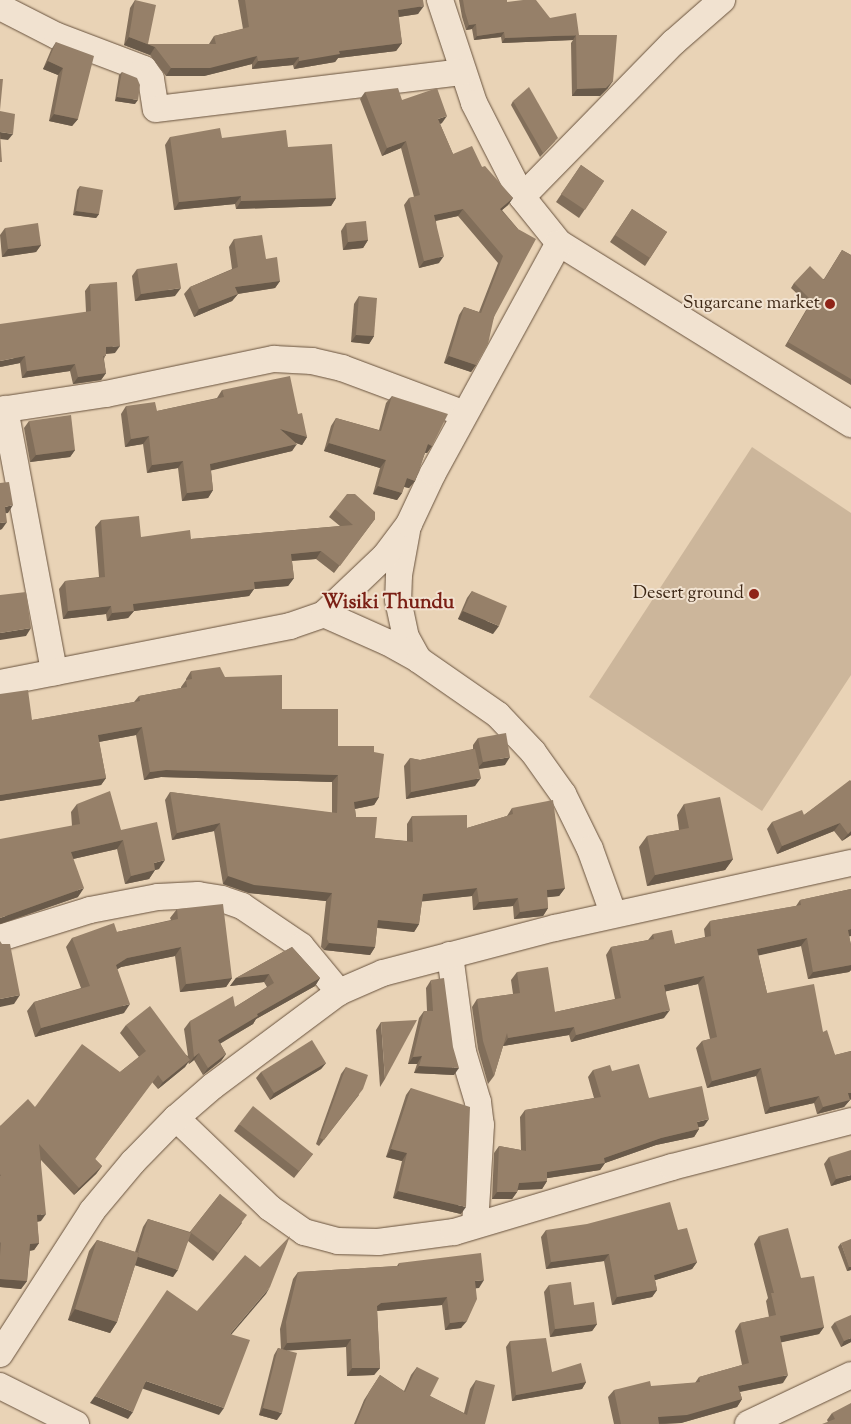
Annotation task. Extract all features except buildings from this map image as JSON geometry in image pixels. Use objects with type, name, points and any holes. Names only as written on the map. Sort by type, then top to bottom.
[{"type":"street","points":[[440,0],[462,72],[474,103],[522,197],[559,243],[851,424]]},
{"type":"street","points":[[522,197],[674,42],[722,0]]},
{"type":"street","points":[[0,7],[57,36],[144,69],[151,79],[156,109],[462,72]]},
{"type":"street","points":[[0,683],[290,626],[324,614],[386,556],[409,524],[465,414],[559,243]]},
{"type":"street","points":[[54,672],[3,409],[97,396],[274,359],[312,361],[342,368],[465,414]]},
{"type":"street","points":[[409,524],[399,575],[398,600],[406,637],[419,660]]},
{"type":"street","points":[[324,614],[387,642],[419,660],[498,715],[533,752],[563,794],[590,849],[613,913]]},
{"type":"street","points":[[0,1354],[92,1211],[176,1118],[339,992],[383,974],[613,913],[814,874],[851,863]]},
{"type":"street","points":[[0,938],[90,910],[158,897],[198,895],[222,899],[249,910],[301,946],[339,992]]},
{"type":"street","points":[[450,955],[463,1052],[478,1102],[481,1125],[475,1224]]},
{"type":"street","points":[[176,1118],[270,1208],[304,1232],[338,1241],[378,1242],[454,1232],[475,1224],[672,1167],[851,1121]]},
{"type":"street","points":[[748,1424],[851,1375]]},
{"type":"street","points":[[0,1386],[76,1424]]},
{"type":"shaded area","name":"Desert ground","points":[[752,447],[851,513],[851,675],[762,811],[589,697]]},
{"type":"place","name":"Sugarcane market","points":[[830,304]]},
{"type":"place","name":"Desert ground","points":[[754,594]]},
{"type":"district","name":"Wisiki Thundu","points":[[388,603]]}]
